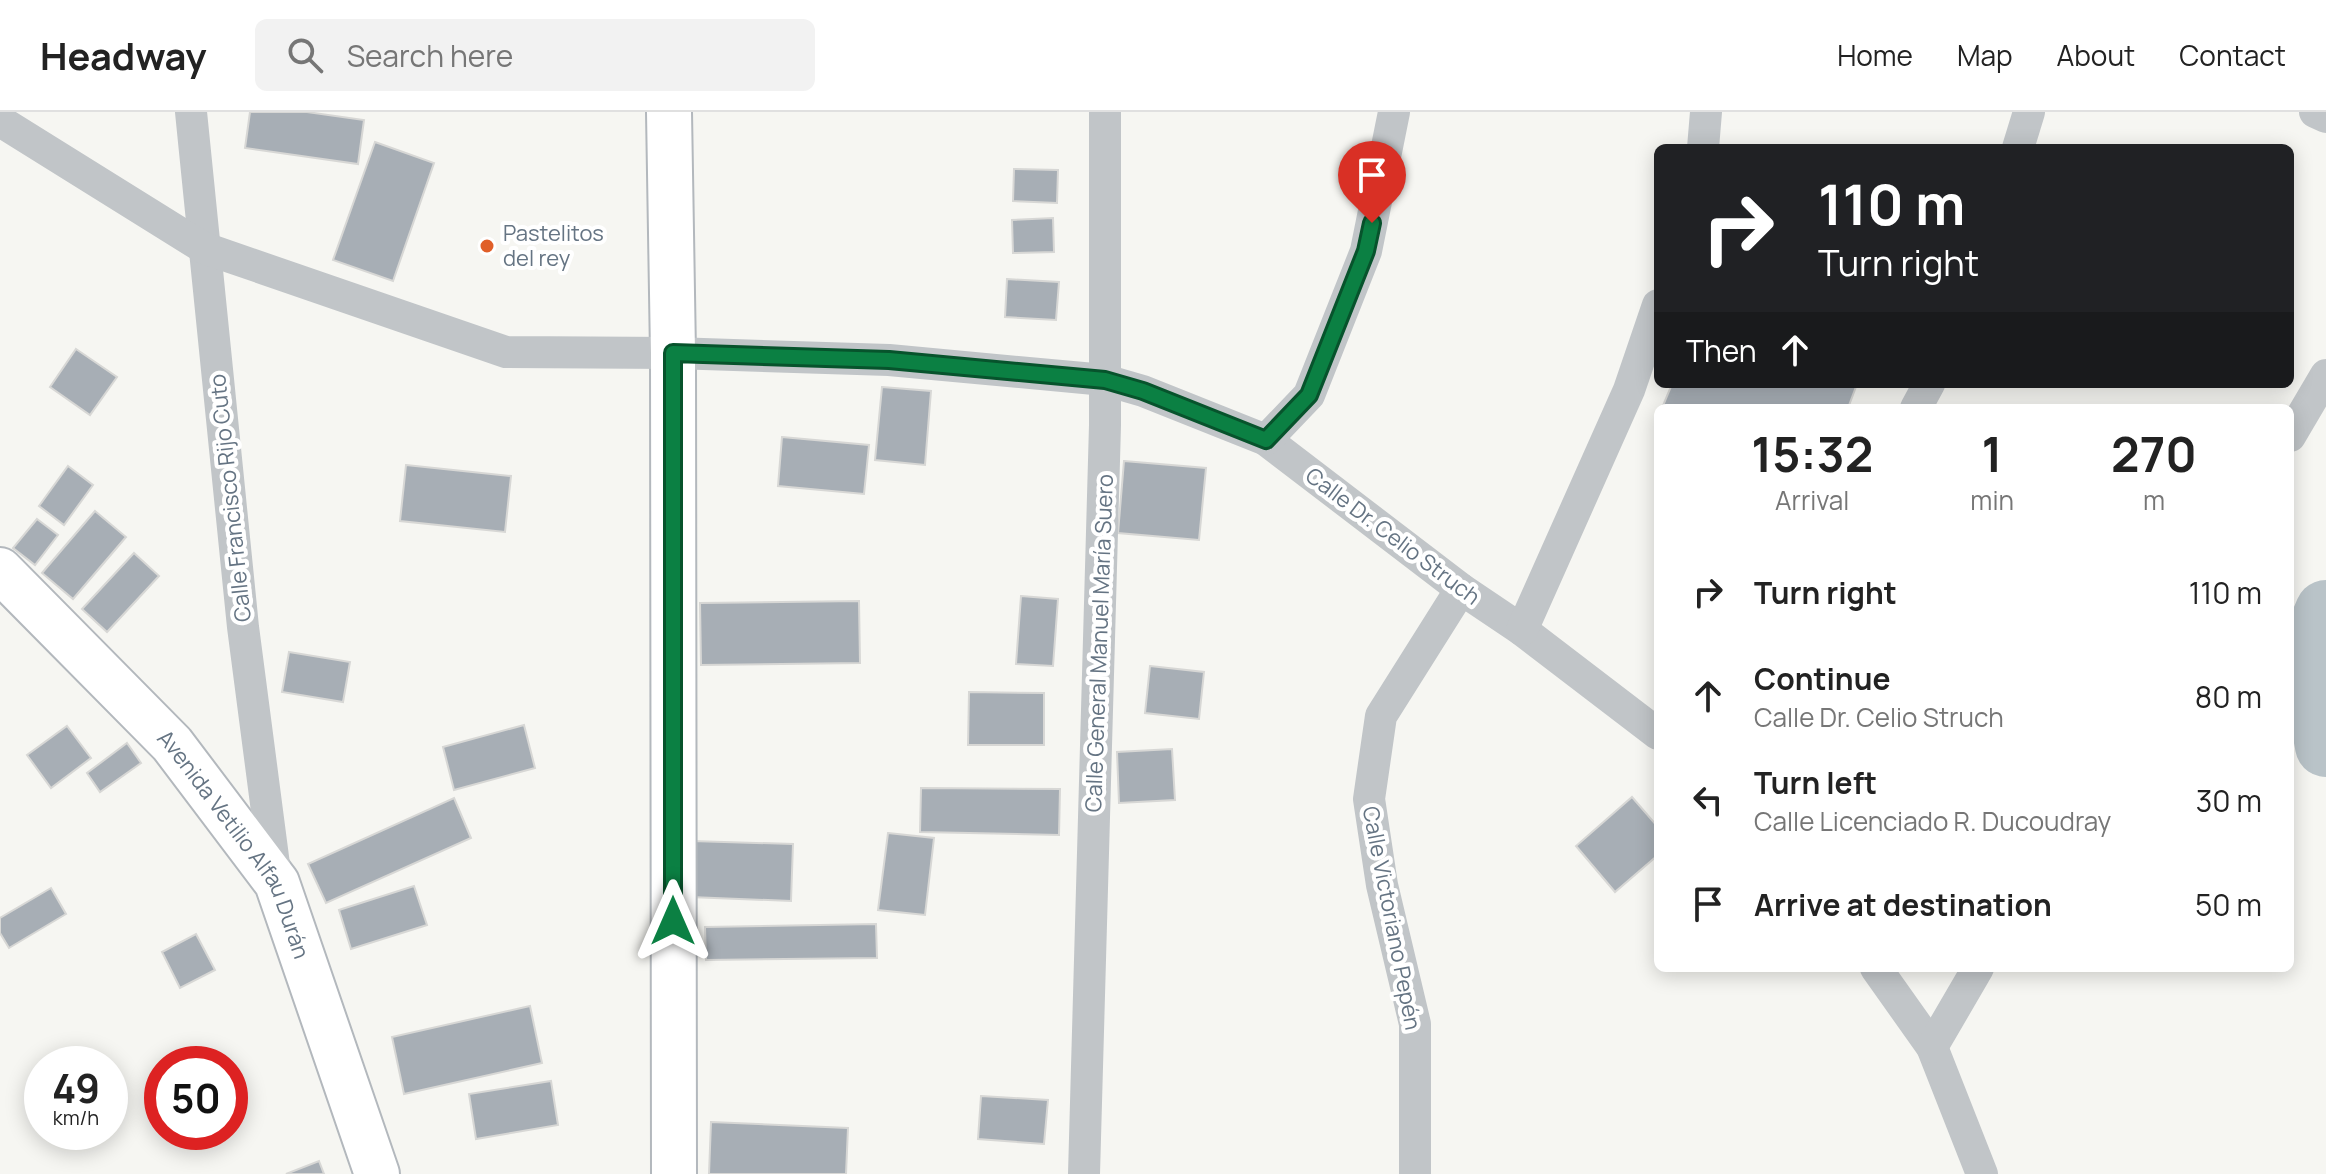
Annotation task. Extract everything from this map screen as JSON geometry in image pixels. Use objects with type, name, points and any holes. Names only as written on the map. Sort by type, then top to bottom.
[{"type":"main road","points":[[669,112],[673,353],[674,1174]]},
{"type":"main road","name":"Avenida Vetilio Alfau Durán","points":[[0,570],[172,744],[277,883],[377,1174]]},
{"type":"street","name":"Calle Francisco Rijo Cuto","points":[[191,112],[243,627],[277,883]]},
{"type":"street","name":"Calle General Manuel María Suero","points":[[1084,1174],[1105,380],[1105,112]]},
{"type":"street","points":[[1266,440],[1309,395],[1366,251],[1394,112]]},
{"type":"street","points":[[1703,144],[1706,112]]},
{"type":"street","points":[[2019,144],[2029,112]]},
{"type":"street","points":[[2315,112],[2326,117]]},
{"type":"street","name":"Calle Dr. Celio Struch","points":[[0,121],[204,248],[506,352],[673,353],[889,360],[1105,380],[1143,391],[1266,440],[1654,731]]},
{"type":"street","points":[[1522,630],[1629,390],[1654,317]]},
{"type":"street","points":[[2294,429],[2326,375]]},
{"type":"street","name":"Calle Victoriano Pepén","points":[[1415,1174],[1415,1024],[1382,885],[1369,799],[1381,716],[1461,589]]},
{"type":"street","points":[[1879,972],[1932,1047],[1982,1174]]},
{"type":"street","points":[[1932,1047],[1976,972]]},
{"type":"building","points":[[250,112],[307,112],[364,120],[358,164],[245,148]]},
{"type":"building","points":[[375,142],[434,163],[393,281],[333,260]]},
{"type":"building","points":[[1014,169],[1058,170],[1057,203],[1013,201]]},
{"type":"building","points":[[1053,218],[1054,252],[1013,253],[1012,220]]},
{"type":"building","points":[[1007,279],[1059,282],[1056,320],[1005,317]]},
{"type":"building","points":[[76,349],[117,377],[90,415],[50,387]]},
{"type":"building","points":[[882,387],[931,391],[925,465],[875,460]]},
{"type":"building","points":[[1670,388],[1856,388],[1850,404],[1664,404]]},
{"type":"building","points":[[782,437],[869,445],[864,494],[778,486]]},
{"type":"building","points":[[1124,461],[1206,468],[1199,540],[1118,533]]},
{"type":"building","points":[[406,465],[511,476],[505,532],[400,521]]},
{"type":"building","points":[[68,466],[93,485],[64,525],[39,506]]},
{"type":"building","points":[[95,511],[126,537],[73,599],[42,573]]},
{"type":"building","points":[[37,519],[58,535],[35,565],[13,548]]},
{"type":"building","points":[[134,553],[159,576],[107,632],[82,609]]},
{"type":"building","points":[[1021,596],[1058,599],[1053,666],[1016,664]]},
{"type":"building","points":[[859,601],[860,663],[701,665],[700,603]]},
{"type":"building","points":[[289,652],[350,662],[343,702],[282,692]]},
{"type":"building","points":[[1150,666],[1204,672],[1199,719],[1145,713]]},
{"type":"building","points":[[969,692],[1044,693],[1044,745],[968,745]]},
{"type":"building","points":[[524,725],[535,768],[454,790],[443,747]]},
{"type":"building","points":[[67,726],[91,758],[51,788],[27,755]]},
{"type":"building","points":[[127,743],[141,763],[100,792],[87,773]]},
{"type":"building","points":[[1172,749],[1175,800],[1119,803],[1117,752]]},
{"type":"building","points":[[921,788],[1060,789],[1059,835],[920,832]]},
{"type":"building","points":[[1632,797],[1654,822],[1654,858],[1615,892],[1576,846]]},
{"type":"building","points":[[454,798],[471,838],[326,903],[308,864]]},
{"type":"building","points":[[888,833],[934,838],[925,915],[878,910]]},
{"type":"building","points":[[692,841],[793,844],[791,901],[690,897]]},
{"type":"building","points":[[414,886],[427,925],[351,949],[339,910]]},
{"type":"building","points":[[51,888],[66,914],[9,948],[0,933],[0,918]]},
{"type":"building","points":[[876,924],[877,958],[706,960],[705,927]]},
{"type":"building","points":[[196,934],[215,970],[180,988],[162,952]]},
{"type":"building","points":[[530,1006],[542,1063],[404,1094],[392,1037]]},
{"type":"building","points":[[551,1081],[558,1125],[476,1139],[469,1094]]},
{"type":"building","points":[[981,1096],[1048,1100],[1044,1144],[978,1139]]},
{"type":"building","points":[[711,1122],[848,1128],[846,1174],[709,1174]]},
{"type":"building","points":[[319,1161],[324,1174],[286,1174]]},
{"type":"waterway","points":[[2326,611],[2317,632],[2320,713],[2326,746]]},
{"type":"place","name":"Pastelitos del rey","points":[[487,246]]},
{"type":"route","points":[[673,921],[673,353],[889,360],[1105,380],[1143,391],[1266,440],[1309,395],[1366,251],[1372,223]]}]
